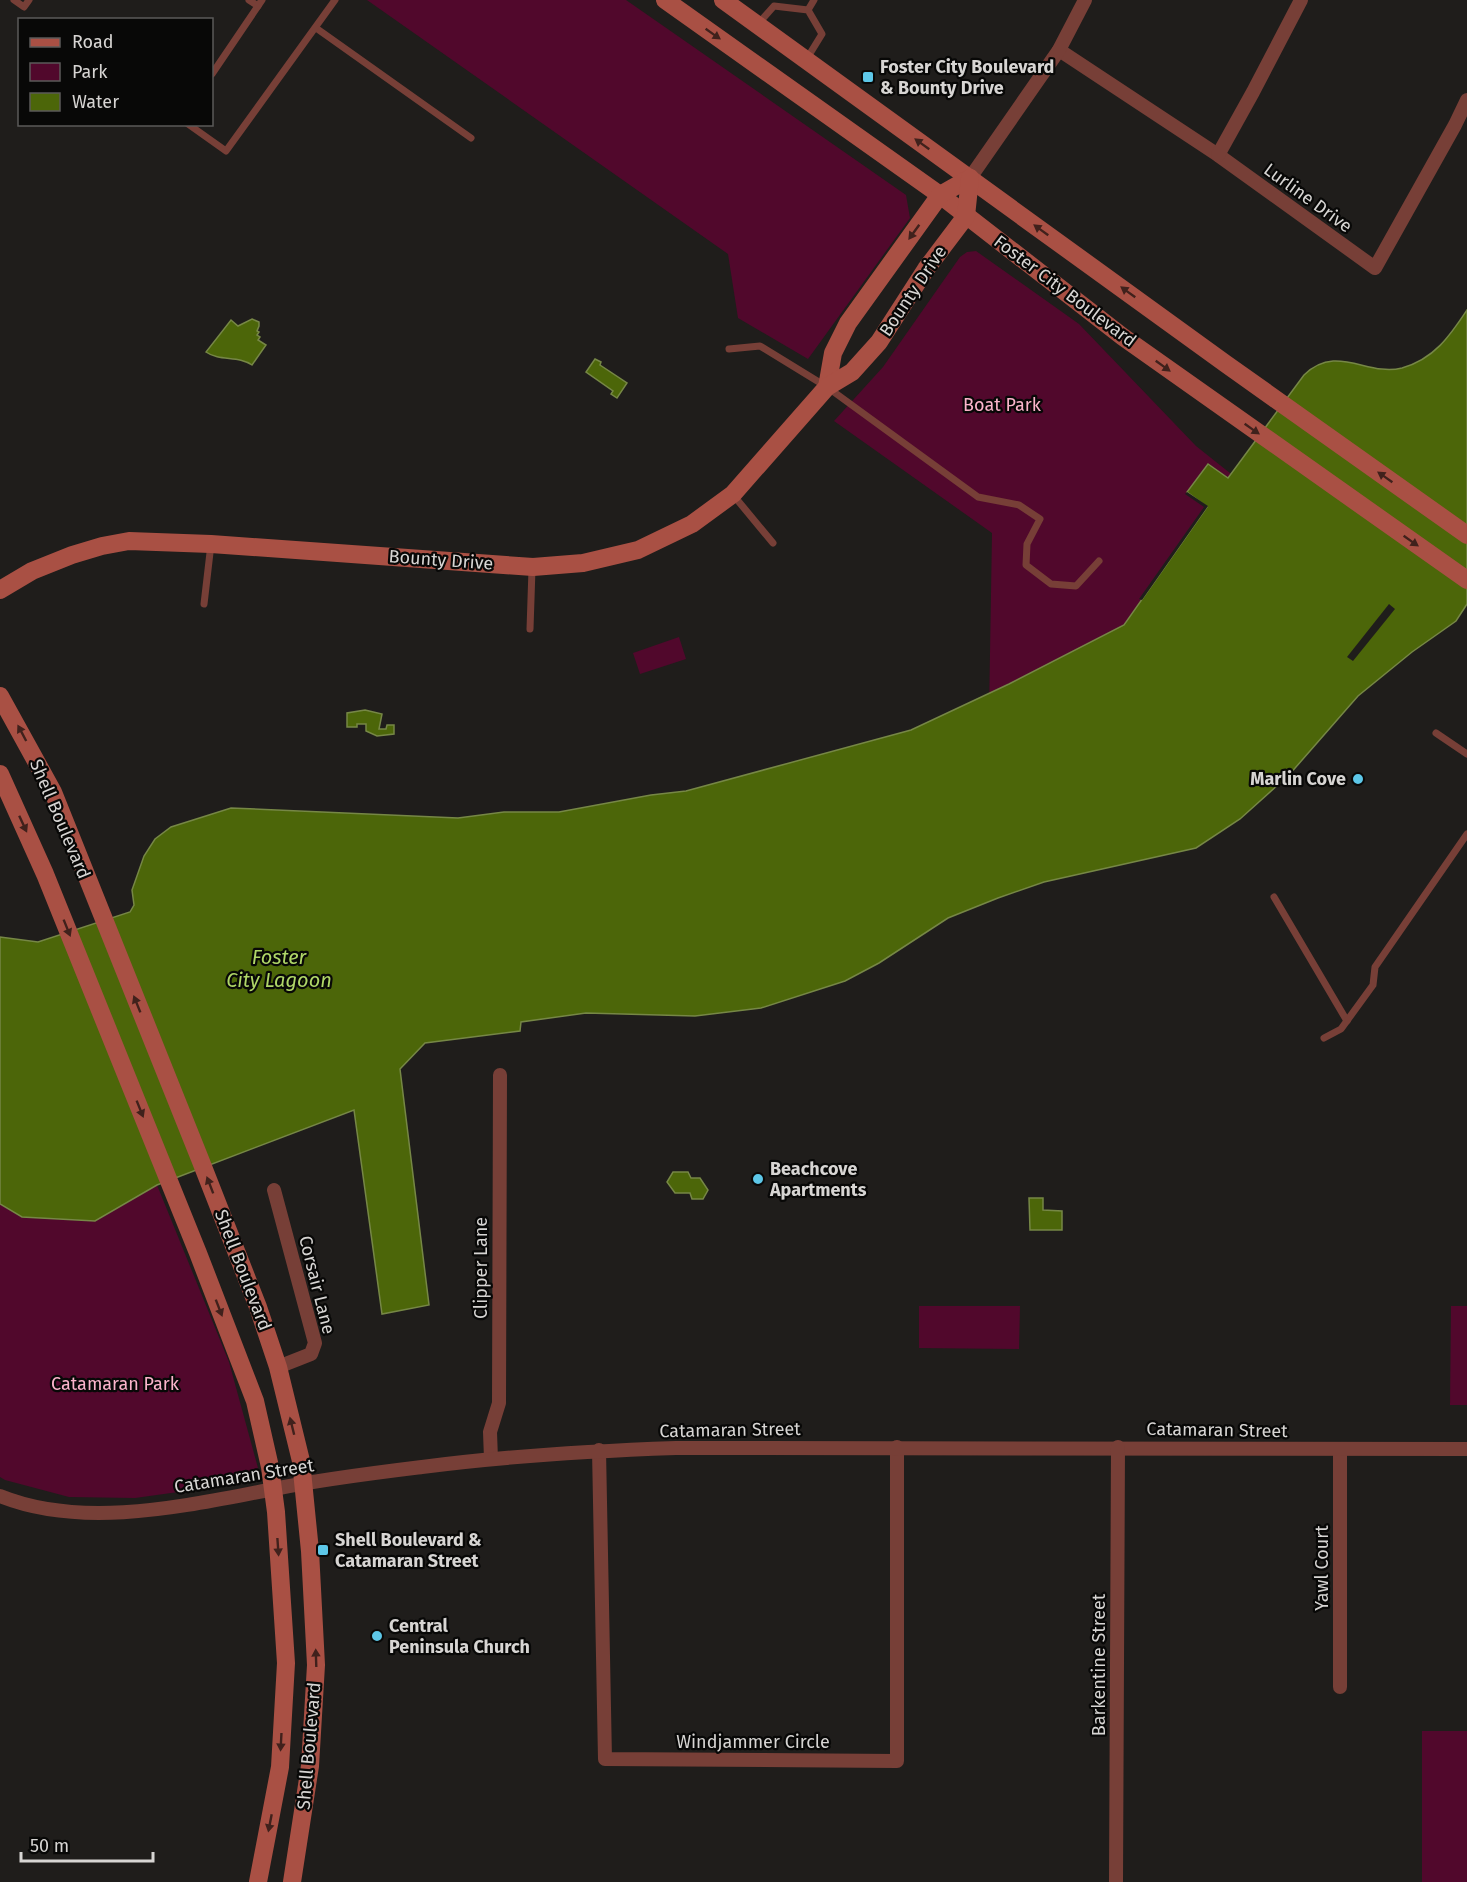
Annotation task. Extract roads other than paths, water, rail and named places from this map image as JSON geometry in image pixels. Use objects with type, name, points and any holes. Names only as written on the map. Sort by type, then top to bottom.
[{"type":"main road","name":"Foster City Boulevard","points":[[665,0],[940,195],[1123,336],[1204,395],[1467,580]]},
{"type":"main road","name":"Foster City Boulevard","points":[[723,0],[1226,364],[1467,535]]},
{"type":"main road","name":"Bounty Drive","points":[[827,387],[832,353],[848,323],[940,195],[970,178]]},
{"type":"main road","name":"Bounty Drive","points":[[0,590],[32,571],[72,555],[102,546],[129,542],[211,543],[533,567],[584,563],[638,550],[692,524],[733,494],[827,387],[852,372],[879,342],[926,269],[966,216],[970,178]]},
{"type":"main road","name":"Shell Boulevard","points":[[0,696],[53,792],[258,1307],[278,1367],[301,1461],[304,1484],[316,1665],[310,1766],[292,1882]]},
{"type":"main road","name":"Shell Boulevard","points":[[0,774],[45,874],[198,1253],[255,1401],[273,1489],[286,1663],[280,1767],[258,1882]]},
{"type":"street","name":"Bounty Drive","points":[[970,178],[1059,50],[1084,0]]},
{"type":"street","points":[[1218,155],[1301,0]]},
{"type":"street","name":"Lurline Drive","points":[[1059,50],[1218,155],[1375,268],[1467,100]]},
{"type":"street","name":"Clipper Lane","points":[[490,1459],[490,1432],[498,1403],[500,1075]]},
{"type":"street","name":"Corsair Lane","points":[[274,1190],[315,1342],[311,1354],[278,1367]]},
{"type":"street","name":"Catamaran Street","points":[[0,1496],[36,1507],[74,1512],[118,1513],[304,1484],[490,1459],[599,1450],[897,1447],[1467,1449]]},
{"type":"street","name":"Windjammer Circle","points":[[599,1450],[605,1759],[897,1761],[897,1447]]},
{"type":"street","name":"Barkentine Street","points":[[1116,1882],[1118,1447]]},
{"type":"street","name":"Yawl Court","points":[[1340,1450],[1340,1687]]},
{"type":"lane","points":[[14,0],[24,7],[29,0]]},
{"type":"lane","points":[[213,73],[260,3],[249,0]]},
{"type":"lane","points":[[191,126],[226,152],[336,0]]},
{"type":"lane","points":[[808,10],[814,0]]},
{"type":"lane","points":[[757,25],[774,6],[808,10]]},
{"type":"lane","points":[[806,60],[822,34],[808,10]]},
{"type":"lane","points":[[316,28],[471,138]]},
{"type":"lane","points":[[729,349],[760,346],[827,387],[978,497],[1019,505],[1040,519],[1027,544],[1026,565],[1051,584],[1076,586],[1099,561]]},
{"type":"lane","points":[[733,494],[773,543]]},
{"type":"lane","points":[[204,604],[211,543]]},
{"type":"lane","points":[[530,629],[533,567]]},
{"type":"lane","points":[[1437,733],[1467,754]]},
{"type":"lane","points":[[1324,1038],[1341,1029],[1373,985],[1375,967],[1467,834]]},
{"type":"lane","points":[[1274,897],[1347,1021]]},
{"type":"water","name":"Foster City Lagoon","points":[[1467,310],[1467,604],[1456,621],[1412,652],[1358,696],[1289,775],[1240,819],[1196,848],[1044,882],[998,898],[948,918],[879,963],[845,981],[761,1008],[695,1016],[586,1013],[521,1022],[520,1031],[425,1043],[400,1069],[429,1305],[382,1314],[354,1110],[157,1185],[95,1221],[22,1217],[0,1204],[0,937],[38,942],[130,912],[134,905],[132,890],[144,856],[155,839],[171,827],[231,808],[458,818],[504,812],[559,812],[686,791],[911,730],[1009,684],[1124,625],[1207,507],[1187,492],[1208,464],[1228,478],[1304,375],[1316,366],[1328,362],[1340,361],[1389,370],[1413,364],[1432,353],[1440,345]]},
{"type":"water","points":[[252,319],[259,322],[257,335],[260,337],[258,340],[266,345],[252,365],[241,360],[217,357],[206,352],[231,320],[238,326]]},
{"type":"water","points":[[595,359],[627,383],[617,398],[611,394],[613,391],[586,372]]},
{"type":"water","points":[[365,710],[382,714],[379,729],[386,729],[387,725],[394,725],[394,734],[377,736],[366,731],[366,724],[347,727],[347,713]]},
{"type":"water","points":[[673,1172],[688,1172],[691,1178],[700,1178],[708,1190],[703,1199],[692,1199],[690,1193],[675,1193],[667,1182]]},
{"type":"water","points":[[1029,1198],[1043,1198],[1043,1210],[1062,1211],[1062,1230],[1030,1230]]},
{"type":"place","name":"Foster City Boulevard & Bounty Drive","points":[[868,77]]},
{"type":"place","name":"Marlin Cove","points":[[1358,779]]},
{"type":"place","name":"Beachcove Apartments","points":[[758,1179]]},
{"type":"place","name":"Shell Boulevard & Catamaran Street","points":[[323,1550]]},
{"type":"place","name":"Central Peninsula Church","points":[[377,1636]]},
{"type":"park label","name":"Boat Park","points":[[1002,405]]},
{"type":"park label","name":"Catamaran Park","points":[[115,1384]]}]
